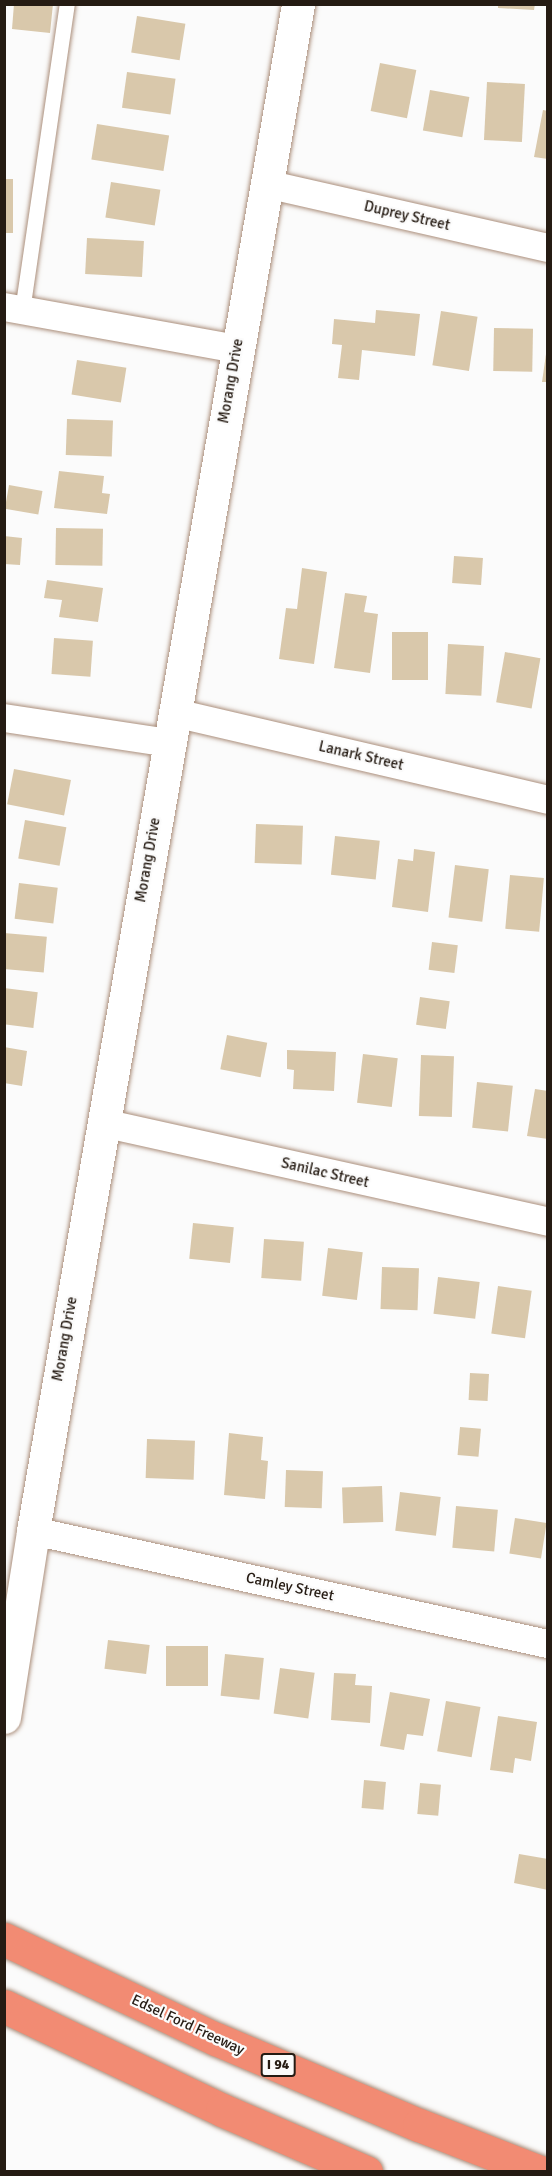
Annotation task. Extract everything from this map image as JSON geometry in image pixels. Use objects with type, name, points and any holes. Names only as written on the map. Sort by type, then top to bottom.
[{"type":"highway","name":"Edsel Ford Freeway","points":[[4,1939],[226,2043],[419,2125],[540,2172]]},
{"type":"highway","points":[[4,2006],[222,2110],[366,2172]]},
{"type":"street","name":"Morang Drive","points":[[4,1717],[33,1531],[103,1123],[298,4]]},
{"type":"street","name":"Duprey Street","points":[[266,184],[548,248]]},
{"type":"street","points":[[13,309],[237,349]]},
{"type":"street","name":"Lanark Street","points":[[4,718],[172,728],[548,800]]},
{"type":"street","name":"Sanilac Street","points":[[103,1123],[548,1222]]},
{"type":"street","name":"Camley Street","points":[[33,1531],[548,1644]]},
{"type":"lane","points":[[13,309],[67,4]]},
{"type":"building","points":[[14,4],[53,4],[50,33],[12,29]]},
{"type":"building","points":[[498,4],[535,4],[534,10],[498,8]]},
{"type":"building","points":[[137,16],[185,24],[180,60],[131,53]]},
{"type":"building","points":[[380,63],[416,70],[407,118],[371,111]]},
{"type":"building","points":[[127,72],[176,79],[171,114],[122,108]]},
{"type":"building","points":[[487,82],[525,84],[522,142],[484,140]]},
{"type":"building","points":[[430,90],[469,97],[462,137],[423,130]]},
{"type":"building","points":[[543,110],[548,111],[548,159],[534,157]]},
{"type":"building","points":[[97,124],[169,135],[163,171],[91,160]]},
{"type":"building","points":[[4,179],[13,179],[13,233],[4,233]]},
{"type":"building","points":[[111,182],[160,190],[155,225],[105,218]]},
{"type":"building","points":[[87,238],[144,241],[142,277],[85,274]]},
{"type":"building","points":[[376,310],[420,314],[415,356],[362,350],[359,380],[338,378],[342,345],[332,344],[334,319],[375,323]]},
{"type":"building","points":[[441,311],[478,317],[469,371],[432,365]]},
{"type":"building","points":[[494,328],[533,329],[532,372],[493,371]]},
{"type":"building","points":[[546,354],[548,354],[548,382],[542,382]]},
{"type":"building","points":[[77,360],[126,368],[121,402],[72,395]]},
{"type":"building","points":[[67,419],[113,421],[112,457],[66,455]]},
{"type":"building","points":[[59,471],[104,476],[102,493],[110,494],[107,514],[54,508]]},
{"type":"building","points":[[9,485],[42,491],[38,515],[5,509]]},
{"type":"building","points":[[56,528],[103,529],[102,566],[55,565]]},
{"type":"building","points":[[4,536],[22,538],[20,565],[4,564]]},
{"type":"building","points":[[454,556],[483,558],[481,585],[452,583]]},
{"type":"building","points":[[302,568],[327,572],[314,664],[279,659],[286,608],[297,609]]},
{"type":"building","points":[[47,580],[103,588],[98,622],[59,617],[62,600],[44,598]]},
{"type":"building","points":[[345,593],[367,596],[364,612],[378,614],[370,673],[334,668]]},
{"type":"building","points":[[392,632],[428,632],[428,680],[392,680]]},
{"type":"building","points":[[54,638],[93,641],[90,677],[51,674]]},
{"type":"building","points":[[448,644],[484,646],[481,696],[445,694]]},
{"type":"building","points":[[505,652],[540,658],[532,708],[496,702]]},
{"type":"building","points":[[14,769],[71,780],[64,815],[7,804]]},
{"type":"building","points":[[25,820],[66,827],[60,866],[18,858]]},
{"type":"building","points":[[256,824],[303,826],[302,865],[255,863]]},
{"type":"building","points":[[335,836],[380,841],[376,879],[331,875]]},
{"type":"building","points":[[414,849],[435,852],[428,912],[392,907],[398,859],[413,861]]},
{"type":"building","points":[[455,865],[489,869],[482,922],[449,918]]},
{"type":"building","points":[[510,875],[544,878],[539,932],[505,929]]},
{"type":"building","points":[[19,883],[58,888],[53,923],[15,919]]},
{"type":"building","points":[[4,933],[47,937],[44,973],[4,969]]},
{"type":"building","points":[[432,942],[458,945],[454,973],[429,970]]},
{"type":"building","points":[[4,988],[38,992],[33,1028],[4,1024]]},
{"type":"building","points":[[420,997],[450,1001],[446,1029],[416,1025]]},
{"type":"building","points":[[227,1035],[267,1043],[261,1077],[220,1069]]},
{"type":"building","points":[[4,1047],[27,1051],[22,1086],[4,1083]]},
{"type":"building","points":[[287,1050],[336,1052],[334,1091],[293,1089],[294,1070],[287,1069]]},
{"type":"building","points":[[363,1054],[398,1058],[392,1107],[357,1103]]},
{"type":"building","points":[[421,1055],[454,1056],[452,1117],[419,1116]]},
{"type":"building","points":[[477,1082],[513,1086],[508,1132],[472,1128]]},
{"type":"building","points":[[535,1089],[548,1091],[548,1139],[527,1136]]},
{"type":"building","points":[[193,1223],[234,1227],[230,1263],[189,1259]]},
{"type":"building","points":[[264,1239],[304,1242],[301,1281],[261,1278]]},
{"type":"building","points":[[328,1248],[363,1252],[357,1300],[322,1296]]},
{"type":"building","points":[[382,1267],[419,1268],[418,1310],[381,1309]]},
{"type":"building","points":[[438,1277],[480,1282],[475,1319],[433,1314]]},
{"type":"building","points":[[498,1286],[532,1291],[525,1338],[491,1334]]},
{"type":"building","points":[[470,1373],[489,1374],[488,1401],[469,1400]]},
{"type":"building","points":[[460,1427],[481,1429],[478,1457],[458,1455]]},
{"type":"building","points":[[229,1433],[263,1437],[261,1460],[268,1461],[265,1499],[224,1495]]},
{"type":"building","points":[[147,1439],[195,1441],[194,1480],[146,1478]]},
{"type":"building","points":[[286,1470],[323,1471],[322,1508],[285,1507]]},
{"type":"building","points":[[382,1486],[383,1522],[343,1523],[342,1487]]},
{"type":"building","points":[[400,1492],[441,1497],[436,1536],[395,1531]]},
{"type":"building","points":[[456,1506],[498,1510],[494,1552],[452,1548]]},
{"type":"building","points":[[515,1518],[547,1523],[541,1559],[509,1554]]},
{"type":"building","points":[[108,1640],[150,1645],[146,1674],[104,1669]]},
{"type":"building","points":[[166,1646],[208,1646],[208,1686],[166,1686]]},
{"type":"building","points":[[225,1654],[264,1658],[259,1700],[221,1696]]},
{"type":"building","points":[[280,1668],[315,1673],[308,1718],[274,1714]]},
{"type":"building","points":[[334,1673],[356,1674],[355,1685],[372,1686],[370,1723],[331,1720]]},
{"type":"building","points":[[390,1692],[430,1699],[423,1736],[407,1734],[404,1750],[380,1746]]},
{"type":"building","points":[[446,1701],[480,1707],[472,1757],[437,1751]]},
{"type":"building","points":[[498,1716],[537,1722],[531,1761],[515,1758],[513,1773],[490,1770]]},
{"type":"building","points":[[364,1780],[386,1782],[383,1810],[362,1808]]},
{"type":"building","points":[[420,1783],[441,1785],[438,1816],[417,1814]]},
{"type":"building","points":[[519,1854],[548,1859],[548,1890],[514,1883]]}]
